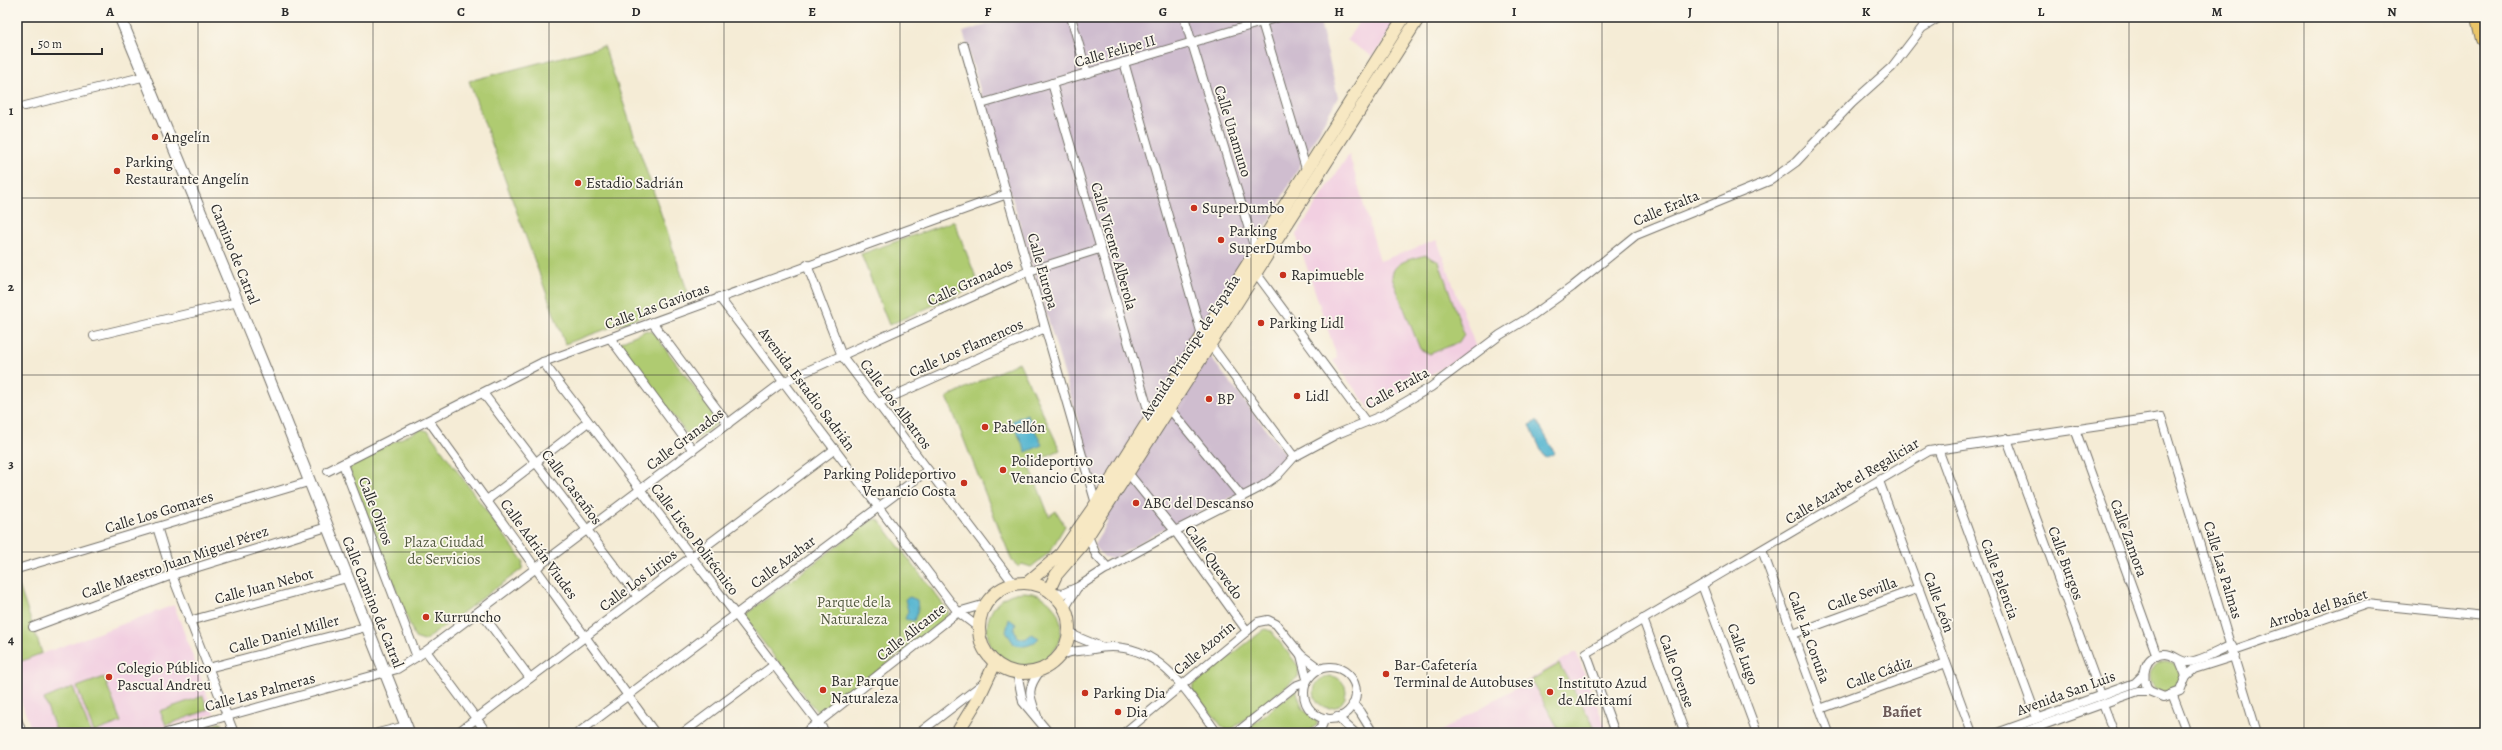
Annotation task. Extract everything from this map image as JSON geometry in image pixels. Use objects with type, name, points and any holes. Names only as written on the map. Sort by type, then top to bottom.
[{"type":"highway","points":[[2480,17],[2485,39]]},
{"type":"main road","name":"Avenida Príncipe de España","points":[[1051,592],[1056,575],[1088,536],[1169,408],[1256,252],[1404,17]]},
{"type":"main road","name":"Avenida Príncipe de España","points":[[1027,583],[1062,554],[1096,504],[1150,416],[1256,273],[1419,17]]},
{"type":"main road","points":[[1027,583],[1051,592],[1065,608],[1070,630],[1068,639],[1060,656],[1051,665],[1040,671],[1011,671],[995,663],[984,647],[979,628],[981,616],[986,604],[998,592],[1014,584],[1027,583]]},
{"type":"main road","points":[[957,733],[979,697],[995,663]]},
{"type":"main road","points":[[979,697],[1011,671]]},
{"type":"street","name":"Camino de Catral","points":[[120,17],[146,76],[238,302],[308,482]]},
{"type":"street","points":[[1071,17],[1087,73]]},
{"type":"street","name":"Calle Unamuno","points":[[1184,17],[1256,252]]},
{"type":"street","name":"Calle Felipe II","points":[[981,104],[1279,17]]},
{"type":"street","name":"Calle Eralta","points":[[1078,587],[1108,568],[1175,531],[1242,497],[1277,476],[1294,457],[1334,435],[1383,415],[1431,387],[1500,335],[1534,316],[1636,235],[1771,180],[1786,170],[1863,93],[1892,67],[1922,28],[1940,17]]},
{"type":"street","points":[[1262,22],[1307,172]]},
{"type":"street","name":"Calle Europa","points":[[964,46],[1096,504]]},
{"type":"street","points":[[1124,62],[1206,340],[1294,457]]},
{"type":"street","points":[[25,106],[146,76]]},
{"type":"street","name":"Calle Vicente Alberola","points":[[1052,83],[1099,249],[1150,416]]},
{"type":"street","name":"Calle Las Gaviotas","points":[[328,471],[543,362],[807,265],[1007,194]]},
{"type":"street","name":"Calle Granados","points":[[385,673],[397,669],[426,651],[783,382],[1029,271],[1099,249]]},
{"type":"street","name":"Calle Los Albatros","points":[[807,265],[842,356],[1014,584]]},
{"type":"street","points":[[1256,273],[1366,422]]},
{"type":"street","name":"Avenida Estadio Sadrián","points":[[719,297],[958,612],[979,628]]},
{"type":"street","points":[[94,336],[238,302]]},
{"type":"street","points":[[652,322],[728,424]]},
{"type":"street","name":"Calle Los Flamencos","points":[[878,403],[1045,328]]},
{"type":"street","points":[[610,338],[693,450]]},
{"type":"street","name":"Calle Liceo Politécnico","points":[[543,362],[826,733]]},
{"type":"street","name":"Calle Castaños","points":[[483,393],[638,597]]},
{"type":"street","points":[[1169,408],[1242,497]]},
{"type":"street","name":"Calle Azarbe el Regaliciar","points":[[1615,733],[1586,653],[1929,451],[2161,417]]},
{"type":"street","name":"Calle Las Palmas","points":[[2161,417],[2234,650],[2257,733]]},
{"type":"street","name":"Calle Adrián Viudes","points":[[429,421],[655,733]]},
{"type":"street","points":[[487,500],[588,422]]},
{"type":"street","name":"Calle Zamora","points":[[2075,429],[2157,656]]},
{"type":"street","name":"Calle Burgos","points":[[2006,439],[2101,695]]},
{"type":"street","name":"Calle Los Lirios","points":[[457,733],[835,449]]},
{"type":"street","name":"Calle Palencia","points":[[1938,449],[2037,718]]},
{"type":"street","name":"Calle Olivos","points":[[343,464],[417,657]]},
{"type":"street","name":"Calle Azahar","points":[[578,733],[928,470]]},
{"type":"street","name":"Calle Quevedo","points":[[1128,473],[1175,531],[1247,631]]},
{"type":"street","name":"Calle León","points":[[1879,481],[1972,733]]},
{"type":"street","name":"Calle Los Gomares","points":[[17,569],[308,482]]},
{"type":"street","name":"Calle Camino de Catral","points":[[308,482],[408,729]]},
{"type":"street","points":[[157,527],[172,575],[189,621],[234,733]]},
{"type":"street","name":"Calle Maestro Juan Miguel Pérez","points":[[33,627],[172,575],[327,527]]},
{"type":"street","points":[[1088,536],[1096,555],[1108,568]]},
{"type":"street","name":"Calle La Coruña","points":[[1762,550],[1829,733]]},
{"type":"street","name":"Calle Juan Nebot","points":[[189,621],[347,578]]},
{"type":"street","name":"Calle Lugo","points":[[1702,585],[1757,733]]},
{"type":"street","points":[[1051,592],[1062,594],[1078,587]]},
{"type":"street","points":[[1065,608],[1078,587]]},
{"type":"street","name":"Calle Sevilla","points":[[1793,634],[1919,588]]},
{"type":"street","points":[[958,612],[986,604]]},
{"type":"street","name":"Arroba del Bañet","points":[[2234,650],[2367,604],[2485,616]]},
{"type":"street","points":[[480,611],[530,678]]},
{"type":"street","name":"Calle Alicante","points":[[805,733],[958,612]]},
{"type":"street","name":"Calle Orense","points":[[1643,619],[1685,733]]},
{"type":"street","name":"Calle Azorín","points":[[1124,733],[1258,622],[1268,620],[1276,624],[1301,655]]},
{"type":"street","name":"Calle Daniel Miller","points":[[208,668],[366,627]]},
{"type":"street","points":[[1070,630],[1075,636],[1099,646],[1135,650],[1159,662],[1182,685],[1217,733]]},
{"type":"street","points":[[1060,656],[1074,650],[1092,649],[1099,646]]},
{"type":"street","points":[[2180,661],[2186,676],[2185,684],[2173,696],[2164,697],[2149,691],[2143,675],[2145,667],[2157,656],[2169,655],[2180,661],[2189,662],[2234,650]]},
{"type":"street","points":[[2186,676],[2194,669],[2234,650]]},
{"type":"street","points":[[426,651],[487,733]]},
{"type":"street","points":[[1301,655],[1320,669]]},
{"type":"street","points":[[1236,733],[1295,686],[1307,681],[1320,669],[1337,668],[1351,678],[1355,695],[1353,704],[1346,712],[1337,717],[1326,718],[1318,716],[1307,705],[1304,690],[1307,681],[1301,655]]},
{"type":"street","name":"Calle Cádiz","points":[[1820,709],[1946,663]]},
{"type":"street","points":[[683,733],[774,665]]},
{"type":"street","points":[[1011,671],[1022,702],[1038,718],[1049,733]]},
{"type":"street","points":[[1038,718],[1030,698],[1029,690],[1032,681],[1040,671]]},
{"type":"street","name":"Calle Las Palmeras","points":[[166,733],[226,715],[385,673]]},
{"type":"street","name":"Avenida San Luis","points":[[1997,733],[2135,683],[2143,675]]},
{"type":"street","points":[[919,733],[987,681]]},
{"type":"street","name":"Avenida San Luis","points":[[2021,733],[2138,691],[2149,691]]},
{"type":"street","points":[[2173,696],[2187,733]]},
{"type":"street","points":[[1353,704],[1360,712],[1373,733]]},
{"type":"street","points":[[2103,704],[2114,733]]},
{"type":"street","points":[[1337,717],[1355,733]]},
{"type":"street","points":[[1314,733],[1321,728],[1326,718]]},
{"type":"street","points":[[17,719],[22,733]]},
{"type":"street","points":[[378,733],[408,729]]},
{"type":"shaded area","points":[[999,17],[1319,17],[1338,97],[1259,239],[1195,337],[1289,459],[1245,491],[1161,530],[1113,559],[1104,557],[1094,545],[1108,522],[963,32],[1000,21]]},
{"type":"shaded area","points":[[1362,17],[1399,17],[1373,57],[1347,40]]},
{"type":"shaded area","points":[[1349,154],[1380,261],[1437,240],[1476,348],[1371,410],[1333,361],[1337,357],[1296,235]]},
{"type":"shaded area","name":"Colegio Público Pascual Andreu","points":[[174,605],[214,714],[142,733],[33,733],[17,691],[17,663]]},
{"type":"shaded area","name":"Instituto Azud de Alfeitamí","points":[[1576,652],[1608,733],[1438,733]]},
{"type":"green space","name":"Estadio Sadrián","points":[[604,46],[690,299],[565,344],[469,81]]},
{"type":"green space","points":[[954,221],[979,285],[889,325],[861,254]]},
{"type":"green space","points":[[1426,255],[1439,262],[1464,334],[1459,342],[1430,354],[1420,349],[1392,278],[1395,268],[1399,264]]},
{"type":"green space","points":[[647,330],[653,332],[717,418],[718,423],[695,440],[691,440],[621,345],[622,341]]},
{"type":"green space","name":"Polideportivo Venancio Costa","points":[[1019,362],[1060,450],[1029,464],[1049,516],[1056,511],[1065,526],[1049,553],[1031,567],[1022,564],[1019,567],[1012,561],[947,397]]},
{"type":"green space","name":"Plaza Ciudad de Servicios","points":[[421,429],[428,431],[523,561],[522,569],[424,641],[415,638],[349,469],[352,462]]},
{"type":"green space","name":"Parque de la Naturaleza","points":[[878,519],[949,612],[947,618],[822,713],[817,712],[746,620],[746,614],[872,520]]},
{"type":"green space","points":[[17,580],[42,653],[17,663]]},
{"type":"green space","points":[[1024,592],[1038,595],[1050,603],[1058,615],[1061,629],[1058,643],[1050,655],[1038,663],[1024,666],[1010,663],[998,655],[990,643],[987,629],[990,615],[998,603],[1010,595]]},
{"type":"green space","points":[[1265,629],[1271,631],[1299,667],[1298,677],[1231,730],[1224,729],[1192,690],[1194,684]]},
{"type":"green space","points":[[2165,661],[2176,665],[2180,676],[2176,687],[2165,691],[2154,687],[2150,676],[2154,665]]},
{"type":"green space","points":[[1559,664],[1598,733],[1561,733],[1531,680]]},
{"type":"green space","points":[[1327,676],[1333,676],[1342,680],[1346,692],[1342,704],[1333,708],[1327,708],[1318,704],[1314,695],[1314,689],[1318,680]]},
{"type":"green space","points":[[104,677],[121,722],[94,732],[77,687]]},
{"type":"green space","points":[[73,687],[91,733],[57,733],[44,699]]},
{"type":"green space","points":[[1296,690],[1303,709],[1317,721],[1317,725],[1307,733],[1242,733]]},
{"type":"green space","points":[[203,696],[208,710],[166,725],[160,711]]},
{"type":"green space","points":[[221,723],[225,733],[189,733]]},
{"type":"water","points":[[1027,414],[1042,445],[1026,452],[1012,421]]},
{"type":"water","points":[[1537,421],[1555,453],[1545,458],[1529,425]]},
{"type":"water","points":[[910,597],[917,600],[918,609],[914,621],[905,619],[908,611],[905,599]]},
{"type":"water","points":[[1009,619],[1016,624],[1014,629],[1018,637],[1025,639],[1032,634],[1039,638],[1028,646],[1014,644],[1006,632]]},
{"type":"place","name":"Angelín","points":[[155,137]]},
{"type":"place","name":"Parking Restaurante Angelín","points":[[117,171]]},
{"type":"place","name":"Estadio Sadrián","points":[[578,183]]},
{"type":"place","name":"SuperDumbo","points":[[1194,208]]},
{"type":"place","name":"Parking SuperDumbo","points":[[1221,240]]},
{"type":"place","name":"Rapimueble","points":[[1283,275]]},
{"type":"place","name":"Parking Lidl","points":[[1261,323]]},
{"type":"place","name":"Lidl","points":[[1297,396]]},
{"type":"place","name":"BP","points":[[1209,399]]},
{"type":"place","name":"Pabellón","points":[[985,427]]},
{"type":"place","name":"Polideportivo Venancio Costa","points":[[1003,470]]},
{"type":"place","name":"Parking Polideportivo Venancio Costa","points":[[964,483]]},
{"type":"place","name":"ABC del Descanso","points":[[1136,503]]},
{"type":"place","name":"Kurruncho","points":[[426,617]]},
{"type":"place","name":"Bar-Cafetería Terminal de Autobuses","points":[[1386,674]]},
{"type":"place","name":"Colegio Público Pascual Andreu","points":[[109,677]]},
{"type":"place","name":"Bar Parque Naturaleza","points":[[823,690]]},
{"type":"place","name":"Instituto Azud de Alfeitamí","points":[[1550,692]]},
{"type":"place","name":"Parking Dia","points":[[1085,693]]},
{"type":"place","name":"Dia","points":[[1118,712]]},
{"type":"district","name":"Bañet","points":[[1902,711]]}]
